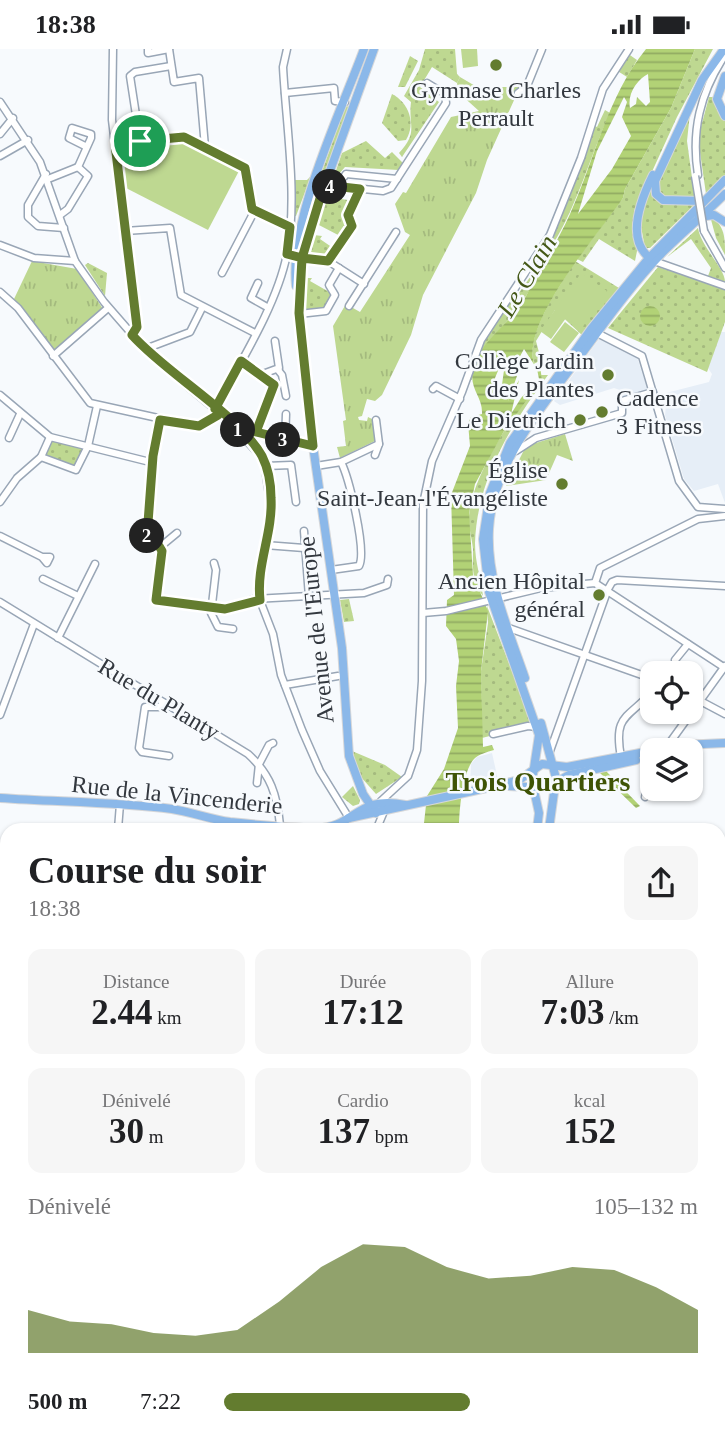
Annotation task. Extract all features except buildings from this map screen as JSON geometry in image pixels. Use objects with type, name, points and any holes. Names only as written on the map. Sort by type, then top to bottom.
[{"type":"main road","name":"Avenue de l'Europe","points":[[364,49],[302,219],[294,256],[313,446],[335,596],[349,751],[357,781],[380,812]]},
{"type":"main road","name":"Avenue de l'Europe","points":[[294,256],[324,185],[374,49]]},
{"type":"main road","points":[[652,260],[641,248],[639,211],[648,185],[702,80],[722,57],[724,49]]},
{"type":"main road","points":[[725,76],[717,99],[725,116]]},
{"type":"main road","points":[[666,151],[655,181],[656,194],[669,202],[703,201],[722,197]]},
{"type":"main road","points":[[549,823],[555,784],[554,765],[491,600],[483,530],[496,474],[517,432],[594,331],[684,219],[725,180]]},
{"type":"main road","points":[[652,260],[722,197]]},
{"type":"main road","points":[[684,219],[714,215],[725,222]]},
{"type":"main road","points":[[491,600],[489,525],[509,459],[525,431],[594,331]]},
{"type":"main road","points":[[503,628],[537,727],[540,750],[534,768],[533,788],[537,823]]},
{"type":"main road","points":[[703,747],[725,746]]},
{"type":"main road","points":[[491,787],[519,780],[534,768],[545,764],[567,767],[640,754]]},
{"type":"main road","points":[[491,787],[519,785],[546,788],[569,775],[640,758]]},
{"type":"main road","points":[[549,813],[569,775]]},
{"type":"main road","name":"Rue de la Vincenderie","points":[[347,815],[380,812],[491,787]]},
{"type":"main road","name":"Rue de la Vincenderie","points":[[0,798],[120,804],[254,823]]},
{"type":"main road","name":"Rue de la Vincenderie","points":[[333,823],[370,800],[381,801]]},
{"type":"main road","points":[[381,801],[405,805]]},
{"type":"street","points":[[114,49],[111,104],[137,327],[132,335]]},
{"type":"street","points":[[148,49],[148,53],[169,49],[174,82],[199,78],[205,147]]},
{"type":"street","points":[[0,292],[18,308],[84,398],[97,406],[199,426],[218,411],[294,256],[290,227],[286,49]]},
{"type":"street","points":[[517,93],[527,86],[542,49]]},
{"type":"street","points":[[378,823],[380,812],[385,806],[381,801],[405,780],[415,758],[422,681],[425,487],[437,447],[460,399],[483,336],[550,235],[581,158],[603,89],[629,49]]},
{"type":"street","points":[[722,57],[697,118],[694,141],[706,231],[725,268]]},
{"type":"street","points":[[140,141],[130,76],[135,72],[171,66]]},
{"type":"street","points":[[324,185],[387,191],[447,101],[445,94],[427,83]]},
{"type":"street","points":[[285,93],[334,88],[335,101],[345,102]]},
{"type":"street","points":[[0,102],[28,141],[47,176],[75,261],[108,308],[145,349],[248,439],[266,466],[271,509],[260,573],[260,600],[285,685],[315,761],[347,815]]},
{"type":"street","points":[[0,134],[13,118]]},
{"type":"street","points":[[115,144],[184,137],[245,168],[252,209],[290,227]]},
{"type":"street","points":[[0,156],[28,141]]},
{"type":"street","points":[[64,228],[38,226],[28,217],[28,205],[47,176],[68,173],[78,167],[86,147]]},
{"type":"street","points":[[60,215],[68,209],[88,177],[87,172],[78,167]]},
{"type":"street","points":[[336,188],[346,174],[397,179]]},
{"type":"street","points":[[328,261],[352,226],[348,215],[360,189]]},
{"type":"street","points":[[222,274],[256,210]]},
{"type":"street","points":[[125,232],[170,228],[181,295],[255,333]]},
{"type":"street","points":[[706,231],[725,262]]},
{"type":"street","points":[[349,306],[396,232]]},
{"type":"street","points":[[0,245],[34,258],[75,261]]},
{"type":"street","points":[[294,256],[328,261],[363,284]]},
{"type":"street","points":[[652,260],[725,286]]},
{"type":"street","points":[[299,310],[326,311],[335,295],[329,284],[339,268]]},
{"type":"street","points":[[258,283],[251,298],[267,307]]},
{"type":"street","points":[[53,356],[108,308]]},
{"type":"street","points":[[145,349],[190,332],[202,308]]},
{"type":"street","points":[[594,331],[640,353],[679,481],[698,507],[725,509]]},
{"type":"street","points":[[275,341],[278,370],[282,375],[286,396]]},
{"type":"street","points":[[241,361],[274,387],[248,439]]},
{"type":"street","points":[[260,375],[278,370]]},
{"type":"street","points":[[434,386],[460,399]]},
{"type":"street","points":[[509,459],[524,444],[536,438],[622,413],[623,401],[653,392]]},
{"type":"street","points":[[1,398],[50,437],[154,463]]},
{"type":"street","points":[[41,457],[75,471],[88,446],[97,406]]},
{"type":"street","points":[[9,438],[20,414]]},
{"type":"street","points":[[285,441],[286,414]]},
{"type":"street","points":[[160,420],[147,538],[160,547]]},
{"type":"street","points":[[375,455],[379,444],[376,420]]},
{"type":"street","points":[[237,429],[313,446]]},
{"type":"street","points":[[525,431],[536,438]]},
{"type":"street","points":[[0,502],[17,478],[41,457],[50,437]]},
{"type":"street","points":[[316,466],[341,462],[379,444]]},
{"type":"street","points":[[331,570],[359,566],[361,561],[349,485],[341,462]]},
{"type":"street","points":[[266,466],[291,465],[296,502]]},
{"type":"street","points":[[595,583],[597,570],[608,564],[698,519],[725,516]]},
{"type":"street","points":[[304,531],[309,597]]},
{"type":"street","points":[[177,533],[160,547],[156,600],[225,609],[260,600],[364,593],[386,586],[388,579]]},
{"type":"street","points":[[0,536],[42,557]]},
{"type":"street","points":[[265,545],[304,548]]},
{"type":"street","points":[[214,563],[211,608],[218,627],[233,629]]},
{"type":"street","points":[[58,638],[94,564]]},
{"type":"street","points":[[43,579],[79,596]]},
{"type":"street","points":[[550,751],[612,582],[617,580],[725,586]]},
{"type":"street","points":[[423,613],[446,611],[541,588],[595,583],[725,667],[703,700]]},
{"type":"street","name":"Rue du Planty","points":[[0,602],[241,748],[259,764],[274,788],[280,823]]},
{"type":"street","points":[[0,715],[34,624]]},
{"type":"street","points":[[503,628],[640,674]]},
{"type":"street","points":[[676,660],[688,644]]},
{"type":"street","points":[[321,666],[323,678]]},
{"type":"street","points":[[285,685],[338,676]]},
{"type":"street","points":[[703,702],[725,714]]},
{"type":"street","points":[[164,703],[159,707],[145,707],[139,748],[142,752],[169,756]]},
{"type":"street","points":[[621,757],[619,726],[640,704]]},
{"type":"street","points":[[673,738],[684,724]]},
{"type":"street","points":[[493,734],[528,726],[537,727]]},
{"type":"street","points":[[257,783],[259,764],[269,745],[273,743]]},
{"type":"street","points":[[118,823],[120,804]]},
{"type":"shaded area","points":[[646,49],[695,49],[671,108],[625,189],[623,198],[550,302],[533,346],[534,364],[540,367],[542,379],[504,431],[475,484],[469,513],[473,575],[488,611],[481,671],[483,747],[492,745],[494,750],[478,756],[470,765],[462,793],[459,823],[424,823],[427,796],[444,769],[458,728],[456,686],[459,661],[456,639],[446,626],[447,600],[454,595],[451,495],[470,446],[468,423],[471,417],[482,414],[472,380],[474,365],[484,346],[519,307],[559,235],[579,193],[621,87]],"holes":[[[648,74],[650,102],[646,106],[637,97],[636,104],[630,108],[632,92],[637,83]],[[624,97],[627,102],[622,117],[631,136],[612,169],[578,214],[597,151]],[[524,349],[537,369],[539,379],[521,398],[511,414],[519,380],[508,401],[517,376],[512,371]],[[502,361],[505,363],[500,399],[496,395],[495,378]]]},
{"type":"shaded area","points":[[650,306],[657,309],[660,316],[657,323],[650,326],[643,323],[640,316],[643,309]]},
{"type":"shaded area","points":[[721,332],[725,332],[725,503],[718,484],[694,491],[684,479],[665,415],[666,406],[661,405],[664,401],[662,394],[709,382],[712,374],[708,368]]},
{"type":"shaded area","name":"Collège Jardin des Plantes","points":[[599,339],[637,357],[648,391],[623,399],[620,390],[614,388],[560,405],[554,401]]},
{"type":"shaded area","points":[[492,753],[498,780],[470,787],[471,764],[477,757]]},
{"type":"shaded area","points":[[605,770],[640,806],[636,808],[599,772]]},
{"type":"green space","points":[[425,49],[455,49],[457,74],[460,77],[457,83],[432,67],[420,87],[439,102],[402,157],[399,153],[411,134],[411,102],[404,96],[419,70]]},
{"type":"green space","points":[[461,49],[477,49],[478,66],[463,68]]},
{"type":"green space","points":[[695,49],[713,49],[677,117],[634,211],[637,251],[635,261],[599,239],[583,262],[577,259],[623,198],[625,189],[671,108]]},
{"type":"green space","points":[[627,53],[637,60],[627,77],[616,70]]},
{"type":"green space","points":[[410,56],[418,61],[405,87],[398,87]]},
{"type":"green space","points":[[460,77],[477,87],[520,87],[487,160],[476,193],[423,295],[411,335],[382,395],[375,401],[367,399],[362,416],[358,417],[359,420],[367,421],[368,417],[374,420],[377,440],[340,458],[337,447],[346,446],[343,421],[346,420],[333,326],[346,304],[360,312],[410,235],[405,232],[395,204],[403,192],[406,193],[451,117],[479,111],[459,93],[457,83]]},
{"type":"green space","points":[[392,94],[403,103],[409,114],[410,127],[406,140],[398,141],[382,123]]},
{"type":"green space","points":[[709,97],[715,97],[718,111],[725,119],[725,175],[706,194],[698,138]]},
{"type":"green space","points":[[349,106],[302,247],[300,233],[345,107]]},
{"type":"green space","points":[[605,110],[610,113],[570,213],[553,244],[549,241],[593,125],[597,127]]},
{"type":"green space","points":[[690,113],[687,141],[695,200],[678,201],[660,195],[657,179]]},
{"type":"green space","points":[[184,140],[240,169],[208,230],[124,187],[120,152],[123,148]]},
{"type":"green space","points":[[366,141],[385,158],[392,152],[403,163],[399,170],[345,167],[332,182],[342,153]]},
{"type":"green space","points":[[311,176],[294,216],[294,180],[307,180]]},
{"type":"green space","points":[[651,184],[663,203],[695,204],[650,248],[645,248],[640,221]]},
{"type":"green space","points":[[327,197],[348,200],[343,213],[349,224],[340,236],[317,224]]},
{"type":"green space","points":[[710,216],[723,232],[725,255],[716,238]]},
{"type":"green space","points":[[698,228],[725,282],[708,276],[711,268],[691,239],[667,257]]},
{"type":"green space","points":[[314,235],[322,236],[320,239],[333,248],[326,258],[325,254],[310,254]]},
{"type":"green space","points":[[544,249],[549,253],[532,286],[513,314],[484,348],[472,380],[469,379],[483,339],[508,299],[514,300],[542,260]]},
{"type":"green space","points":[[32,261],[77,269],[103,309],[54,352],[14,299]]},
{"type":"green space","points":[[575,261],[619,288],[583,336],[555,310],[536,341],[541,360],[534,364],[534,339],[539,325]]},
{"type":"green space","points":[[88,263],[107,273],[105,296],[85,265]]},
{"type":"green space","points":[[658,267],[725,289],[725,322],[707,372],[608,328]]},
{"type":"green space","points":[[581,273],[607,291],[582,328],[566,318],[551,339],[540,331]]},
{"type":"green space","points":[[306,278],[312,278],[310,281],[331,293],[325,308],[306,311]]},
{"type":"green space","points":[[565,322],[579,333],[564,352],[550,342]]},
{"type":"green space","points":[[541,375],[548,375],[509,433],[489,475],[482,497],[475,543],[483,596],[476,585],[474,573],[469,520],[472,500],[496,444],[542,379]]},
{"type":"green space","points":[[565,434],[573,461],[557,455],[546,480],[506,486],[526,446]]},
{"type":"green space","points":[[51,438],[86,447],[76,468],[42,456]]},
{"type":"green space","points":[[349,599],[354,621],[344,622],[340,600]]},
{"type":"green space","points":[[487,606],[530,718],[528,726],[482,738],[481,671],[488,623]]},
{"type":"green space","points":[[352,751],[385,765],[402,777],[376,794],[360,776]]},
{"type":"green space","points":[[353,786],[360,800],[359,804],[353,806],[342,797]]},
{"type":"place","name":"Gymnase Charles Perrault","points":[[496,65]]},
{"type":"place","name":"Collège Jardin des Plantes","points":[[608,375]]},
{"type":"place","name":"Cadence 3 Fitness","points":[[602,412]]},
{"type":"place","name":"Le Dietrich","points":[[580,420]]},
{"type":"place","name":"Église Saint-Jean-l'Évangéliste","points":[[562,484]]},
{"type":"place","name":"Ancien Hôpital général","points":[[599,595]]},
{"type":"district","name":"Trois Quartiers","points":[[538,781]]},
{"type":"route","points":[[140,141],[115,144],[137,327],[132,335],[163,367],[220,412],[256,447],[264,460],[270,485],[271,519],[260,573],[260,600],[254,599],[225,609],[156,600],[162,551],[159,546],[149,543],[147,536],[153,456],[160,420],[199,426],[218,415],[220,412],[215,409],[241,361],[274,385],[256,432],[298,445],[313,446],[299,313],[302,258],[328,261],[352,226],[348,215],[360,189],[324,185],[302,258],[287,254],[290,227],[252,209],[245,168],[189,138],[140,141]]},
{"type":"water label","name":"Le Clain","points":[[527,276]]}]
